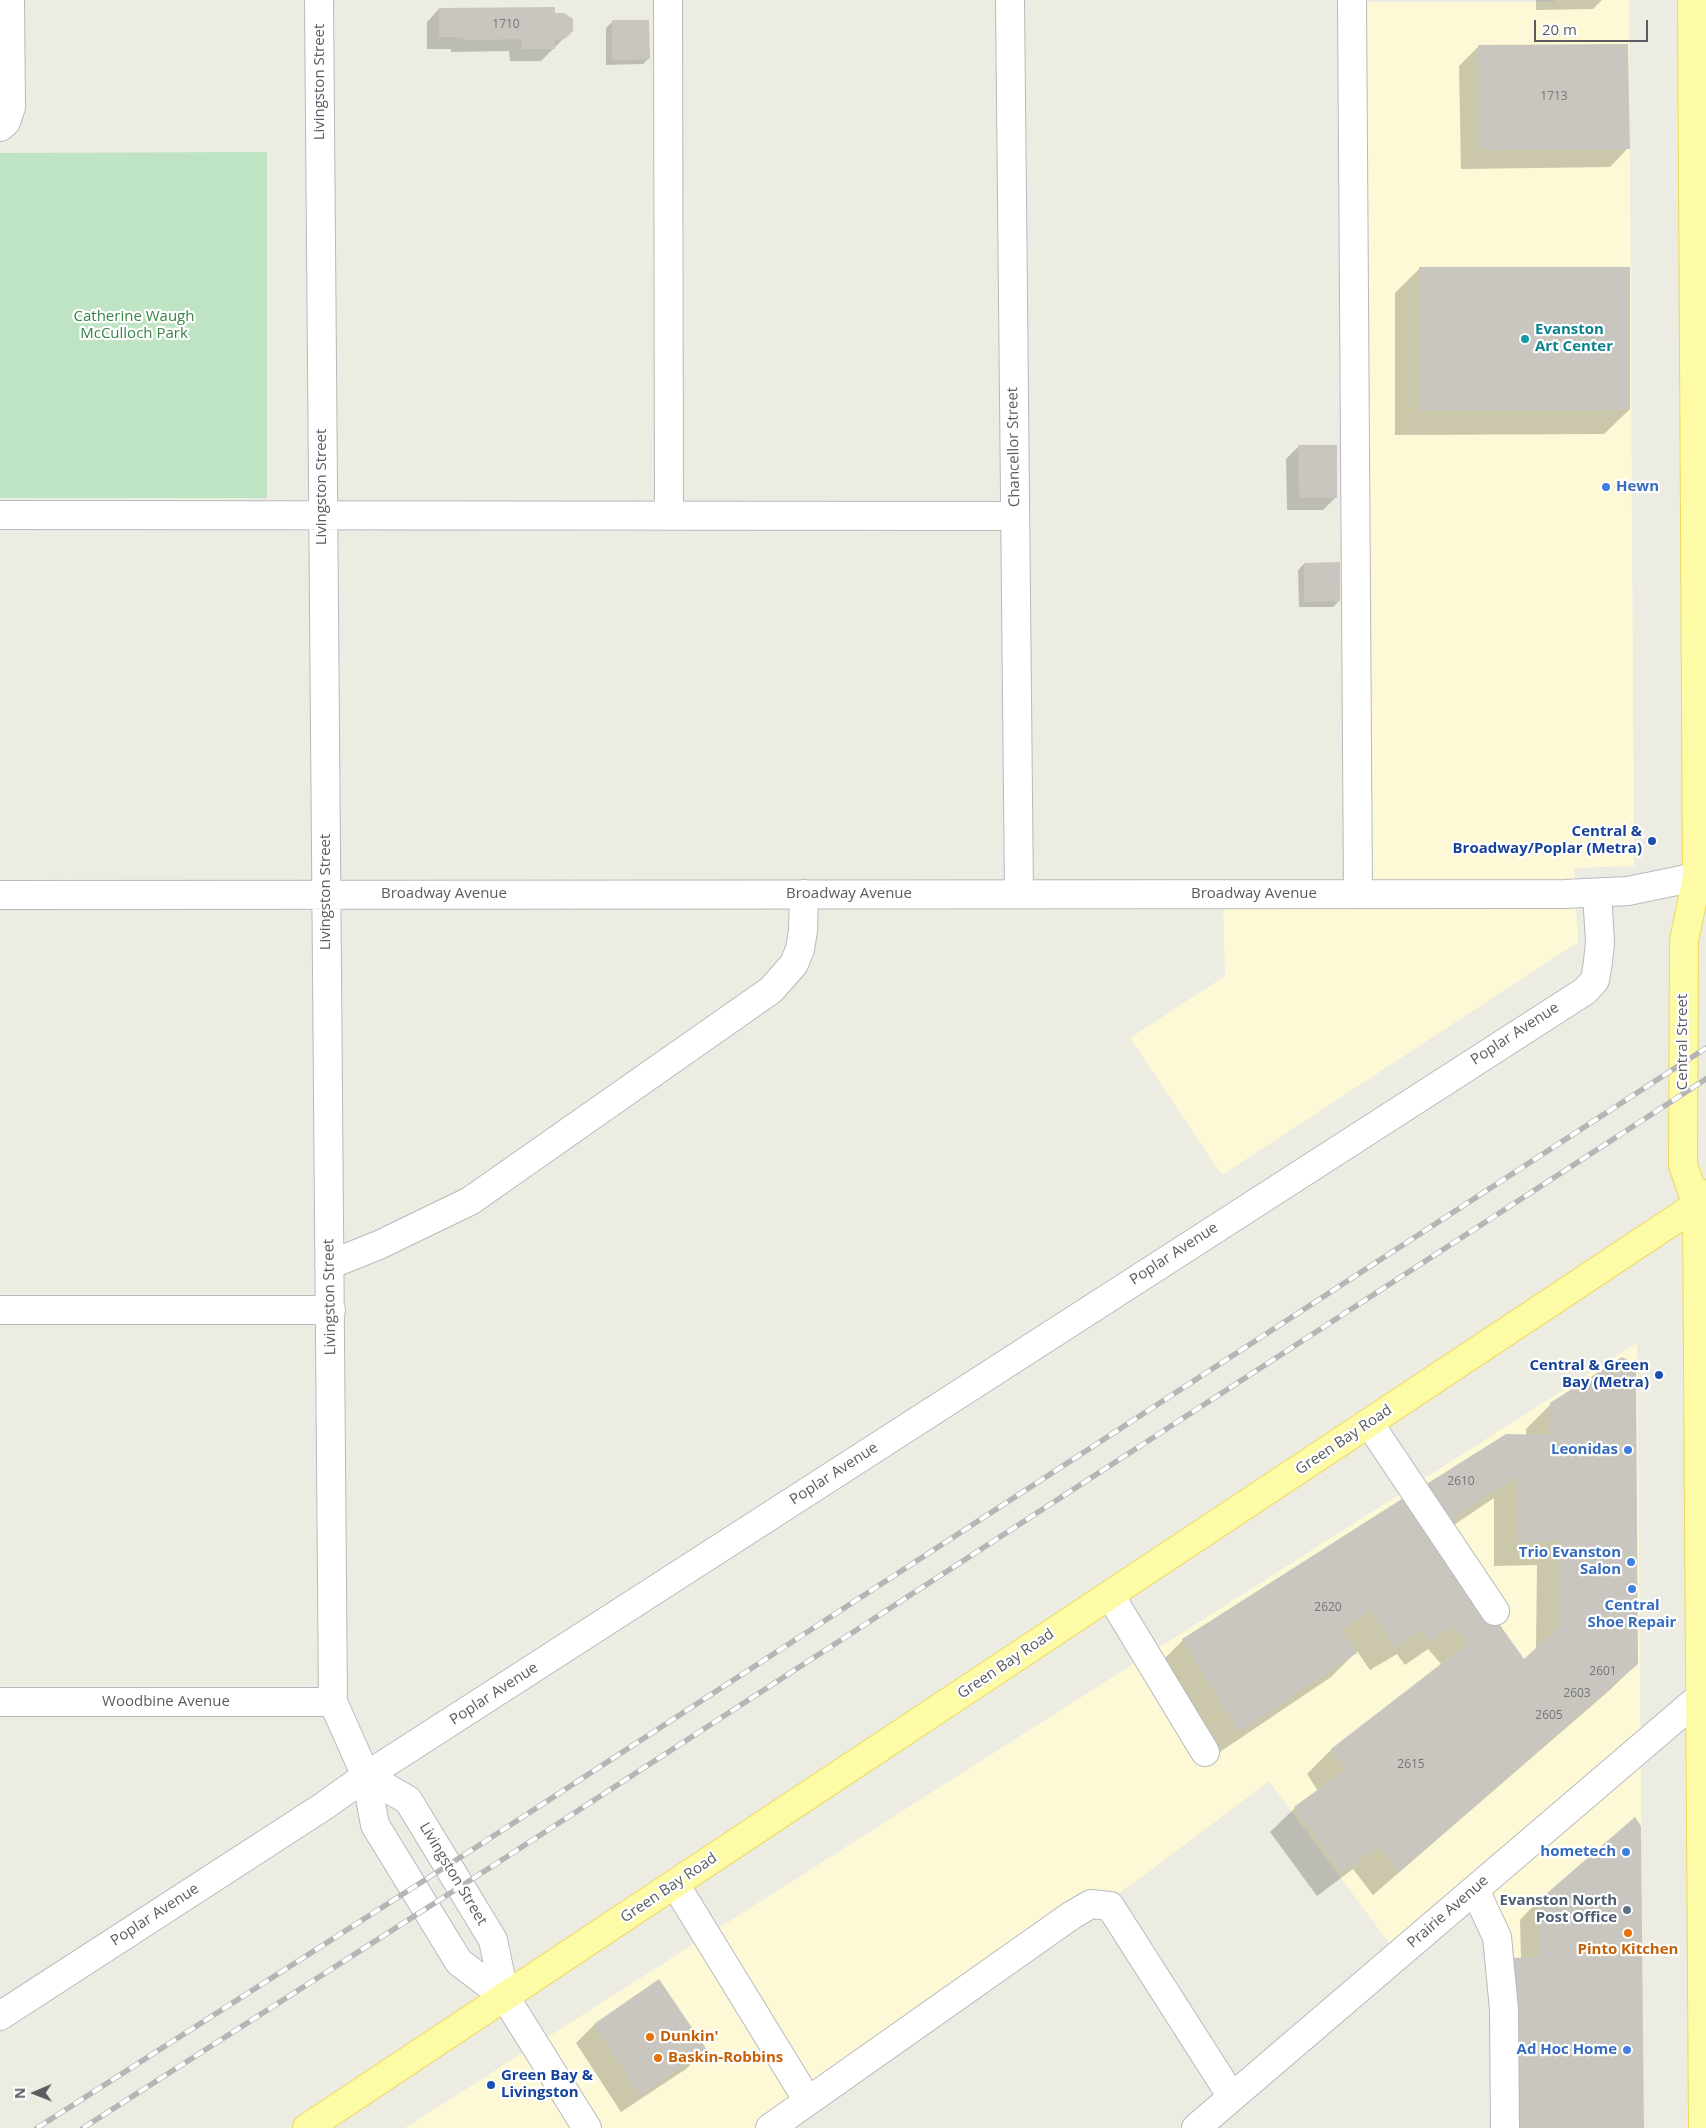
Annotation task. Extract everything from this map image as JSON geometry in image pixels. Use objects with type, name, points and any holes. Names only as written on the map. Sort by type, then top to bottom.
[{"type":"main road","name":"Central Street","points":[[1692,0],[1702,876],[1706,906]]},
{"type":"main road","name":"Central Street","points":[[1701,1202],[1683,1165],[1684,941],[1702,876]]},
{"type":"main road","name":"Central Street","points":[[1703,2128],[1703,1736],[1700,1697],[1701,1202],[1706,1173]]},
{"type":"main road","name":"Green Bay Road","points":[[307,2128],[1701,1202]]},
{"type":"street","points":[[0,127],[6,122],[12,107],[10,0]]},
{"type":"street","name":"Livingston Street","points":[[319,0],[333,1702],[366,1776],[375,1825],[459,1962],[505,1997]]},
{"type":"street","points":[[668,0],[669,515]]},
{"type":"street","name":"Chancellor Street","points":[[1010,0],[1019,894]]},
{"type":"street","points":[[1352,0],[1358,894]]},
{"type":"street","points":[[0,514],[1015,516]]},
{"type":"street","name":"Broadway Avenue","points":[[0,895],[1597,893],[1628,891],[1702,876]]},
{"type":"street","name":"Poplar Avenue","points":[[0,2016],[324,1806],[366,1776],[1585,990],[1595,980],[1598,962],[1600,942],[1597,893]]},
{"type":"street","points":[[330,1265],[379,1245],[470,1201],[771,990],[794,964],[800,950],[803,930],[804,894]]},
{"type":"street","points":[[0,1310],[331,1310]]},
{"type":"street","points":[[1369,1423],[1496,1611]]},
{"type":"street","points":[[1110,1595],[1205,1752]]},
{"type":"street","name":"Prairie Avenue","points":[[1196,2128],[1700,1697]]},
{"type":"street","name":"Woodbine Avenue","points":[[0,1702],[333,1702]]},
{"type":"street","name":"Livingston Street","points":[[366,1776],[408,1800],[493,1940],[505,1997],[587,2128]]},
{"type":"street","points":[[675,1884],[808,2101]]},
{"type":"street","points":[[1475,1890],[1497,1937],[1504,2009],[1505,2128]]},
{"type":"street","points":[[770,2128],[1072,1915],[1091,1904],[1110,1906],[1232,2098]]},
{"type":"shaded area","points":[[1554,0],[1629,0],[1634,866],[1574,868],[1578,942],[1222,1175],[1130,1038],[1225,976],[1223,899],[1355,900],[1350,2],[1554,2]]},
{"type":"shaded area","points":[[1637,1343],[1644,2128],[1492,2128],[1489,1885],[1401,1959],[1269,1781],[1142,1877],[776,2128],[405,2128]]},
{"type":"green space","name":"Catherine Waugh McCulloch Park","points":[[267,152],[267,498],[0,498],[0,153]]},
{"type":"building","points":[[555,7],[555,13],[564,13],[573,19],[573,31],[565,39],[555,40],[555,49],[522,49],[521,39],[463,40],[463,37],[439,37],[439,8]]},
{"type":"building","points":[[612,20],[649,20],[650,59],[612,60]]},
{"type":"building","points":[[1628,44],[1630,149],[1479,150],[1478,45]]},
{"type":"building","name":"Evanston Art Center","points":[[1419,267],[1630,267],[1630,410],[1419,411]]},
{"type":"building","points":[[1298,445],[1337,445],[1337,498],[1299,498]]},
{"type":"building","points":[[1340,562],[1340,601],[1304,602],[1304,563]]},
{"type":"building","points":[[1622,1357],[1636,1364],[1638,1664],[1399,1872],[1378,1846],[1342,1873],[1294,1807],[1345,1770],[1331,1749],[1468,1643],[1453,1625],[1430,1641],[1422,1630],[1395,1647],[1371,1610],[1342,1630],[1357,1653],[1239,1732],[1182,1639],[1408,1495],[1524,1659],[1560,1626],[1561,1541],[1518,1542],[1518,1475],[1448,1521],[1425,1485],[1506,1434],[1549,1435],[1550,1403]]},
{"type":"building","points":[[1635,1817],[1641,1826],[1644,2128],[1515,2128],[1513,1958],[1540,1957],[1539,1900]]},
{"type":"building","name":"Dunkin'","points":[[659,1979],[707,2050],[640,2095],[594,2024]]},
{"type":"railway","points":[[37,2128],[478,1846],[1706,1048]]},
{"type":"railway","points":[[83,2128],[491,1867],[1706,1079]]},
{"type":"place","name":"Evanston Art Center","points":[[1525,339]]},
{"type":"place","name":"Hewn","points":[[1606,487]]},
{"type":"place","name":"Central & Broadway/Poplar (Metra)","points":[[1652,841]]},
{"type":"place","name":"Central & Green Bay (Metra)","points":[[1659,1375]]},
{"type":"place","name":"Leonidas","points":[[1628,1450]]},
{"type":"place","name":"Trio Evanston Salon","points":[[1631,1562]]},
{"type":"place","name":"Central Shoe Repair","points":[[1632,1589]]},
{"type":"place","name":"hometech","points":[[1626,1852]]},
{"type":"place","name":"Evanston North Post Office","points":[[1627,1910]]},
{"type":"place","name":"Pinto Kitchen","points":[[1628,1933]]},
{"type":"place","name":"Dunkin'","points":[[650,2037]]},
{"type":"place","name":"Ad Hoc Home","points":[[1627,2050]]},
{"type":"place","name":"Baskin-Robbins","points":[[658,2058]]},
{"type":"place","name":"Green Bay & Livingston","points":[[491,2085]]}]
